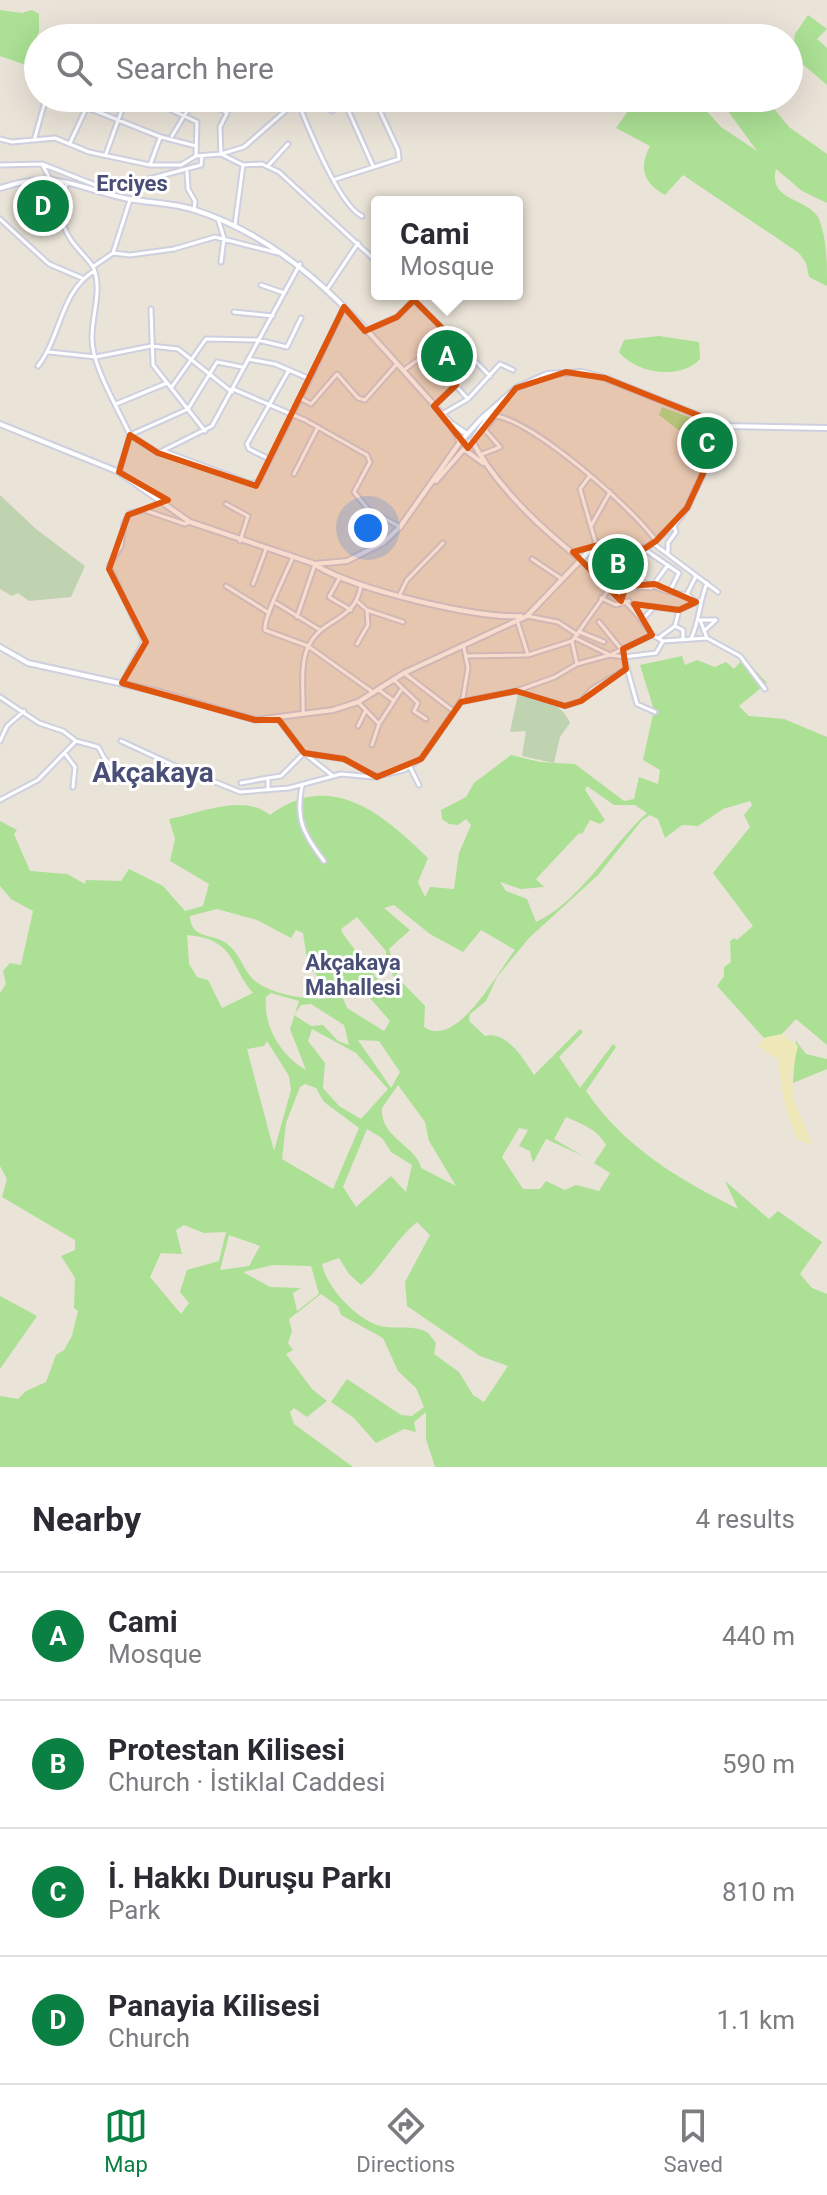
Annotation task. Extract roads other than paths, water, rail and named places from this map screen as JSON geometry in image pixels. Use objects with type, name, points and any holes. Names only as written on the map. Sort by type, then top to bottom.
[{"type":"street","points":[[35,137],[42,112]]},
{"type":"street","points":[[70,143],[86,112]]},
{"type":"street","points":[[98,112],[161,137],[171,137],[196,146]]},
{"type":"street","points":[[106,156],[122,112]]},
{"type":"street","points":[[180,112],[198,125],[196,156]]},
{"type":"street","points":[[0,139],[12,142],[35,137],[70,143],[106,156],[150,165],[181,165],[196,156],[221,154],[244,147],[284,112]]},
{"type":"street","points":[[303,112],[313,143],[345,202],[362,216]]},
{"type":"street","points":[[349,112],[373,166]]},
{"type":"street","points":[[335,180],[399,159],[380,112]]},
{"type":"street","points":[[221,154],[220,127],[227,113]]},
{"type":"street","points":[[171,137],[185,114]]},
{"type":"street","points":[[150,165],[161,137]]},
{"type":"street","points":[[268,166],[288,144]]},
{"type":"street","points":[[221,154],[243,165],[268,166],[371,256]]},
{"type":"street","points":[[0,188],[49,177],[107,191],[187,172],[201,165],[202,156]]},
{"type":"street","points":[[42,164],[49,177]]},
{"type":"street","points":[[0,165],[42,164],[130,199],[194,210],[235,226],[300,264],[328,288],[449,421],[536,524],[579,558],[609,589],[629,601],[652,635],[662,639],[707,638],[740,656],[765,689]]},
{"type":"street","points":[[235,226],[243,165]]},
{"type":"street","points":[[187,172],[188,189],[195,201],[194,210]]},
{"type":"street","points":[[67,182],[58,211],[70,241],[94,269],[92,339],[96,357],[130,435],[158,453],[212,426],[300,264]]},
{"type":"street","points":[[38,366],[49,352],[71,295],[82,278],[113,253],[130,199]]},
{"type":"street","points":[[0,219],[49,264],[82,278]]},
{"type":"street","points":[[218,219],[224,238],[221,262]]},
{"type":"street","points":[[113,253],[130,255],[224,238],[282,253]]},
{"type":"street","points":[[328,288],[358,243]]},
{"type":"street","points":[[261,285],[284,293]]},
{"type":"street","points":[[365,331],[397,317],[414,300],[490,376]]},
{"type":"street","points":[[163,451],[252,484],[259,481],[344,307]]},
{"type":"street","points":[[151,309],[153,365],[205,431]]},
{"type":"street","points":[[234,312],[273,316]]},
{"type":"street","points":[[171,388],[208,338],[258,340],[287,347],[301,318]]},
{"type":"street","points":[[402,371],[450,336]]},
{"type":"street","points":[[49,352],[96,357],[151,346],[178,349],[232,391],[318,427],[369,457],[370,462],[354,492],[368,509],[400,527]]},
{"type":"street","points":[[427,353],[468,399]]},
{"type":"street","points":[[447,374],[469,355]]},
{"type":"street","points":[[248,359],[310,379]]},
{"type":"street","points":[[119,472],[130,435],[188,409],[217,362],[244,368]]},
{"type":"street","points":[[442,414],[468,399],[500,364],[513,370]]},
{"type":"street","points":[[298,397],[311,404],[337,374],[358,398],[365,400],[396,365]]},
{"type":"street","points":[[269,459],[247,445],[289,370]]},
{"type":"street","points":[[315,564],[347,561],[367,554],[394,533],[502,398],[531,379],[582,372],[725,426],[827,428]]},
{"type":"street","points":[[116,404],[167,383]]},
{"type":"street","points":[[434,406],[456,385]]},
{"type":"street","points":[[426,492],[502,398]]},
{"type":"street","points":[[480,455],[500,447],[485,430],[495,416],[517,423],[610,492],[641,520],[654,542],[718,592]]},
{"type":"street","points":[[449,421],[488,467]]},
{"type":"street","points":[[0,424],[119,472],[190,522],[240,541],[400,594],[460,609],[558,622],[576,637],[610,655],[624,657],[656,653],[662,639],[675,626],[679,610]]},
{"type":"street","points":[[577,664],[576,637],[626,565],[641,549],[674,525],[687,508],[725,426]]},
{"type":"street","points":[[294,474],[318,427]]},
{"type":"street","points":[[590,476],[580,489],[598,544],[626,565]]},
{"type":"street","points":[[591,526],[610,492]]},
{"type":"street","points":[[226,504],[248,516],[240,541]]},
{"type":"street","points":[[122,683],[144,641],[109,569],[109,561],[121,546],[125,520],[130,513],[141,510],[185,524],[190,522]]},
{"type":"street","points":[[389,521],[394,533]]},
{"type":"street","points":[[668,552],[668,543],[676,532],[674,525]]},
{"type":"street","points":[[0,647],[28,663],[122,683],[255,720],[279,720],[358,702],[404,673],[464,648],[527,616],[579,558],[598,544],[617,540],[641,549],[668,565],[679,573],[669,592]]},
{"type":"street","points":[[400,594],[407,580],[443,543]]},
{"type":"street","points":[[253,584],[266,549]]},
{"type":"street","points":[[292,559],[276,603],[264,621],[265,630],[308,646],[394,701]]},
{"type":"street","points":[[532,559],[562,579]]},
{"type":"street","points":[[297,617],[315,564]]},
{"type":"street","points":[[626,586],[651,588],[668,565]]},
{"type":"street","points":[[620,573],[669,592],[687,594],[698,602]]},
{"type":"street","points":[[687,594],[697,574]]},
{"type":"street","points":[[340,576],[329,597],[351,610]]},
{"type":"street","points":[[623,596],[629,576]]},
{"type":"street","points":[[303,714],[308,646],[320,630],[358,602],[361,583]]},
{"type":"street","points":[[707,583],[698,602],[700,620],[707,638]]},
{"type":"street","points":[[226,586],[269,613]]},
{"type":"street","points":[[601,598],[616,605],[629,601]]},
{"type":"street","points":[[358,602],[367,610],[403,622]]},
{"type":"street","points":[[643,620],[654,607],[679,610],[698,602]]},
{"type":"street","points":[[276,603],[320,630]]},
{"type":"street","points":[[357,644],[368,625],[367,610]]},
{"type":"street","points":[[517,620],[528,655]]},
{"type":"street","points":[[700,620],[716,620],[704,631]]},
{"type":"street","points":[[691,639],[700,620]]},
{"type":"street","points":[[599,622],[622,650]]},
{"type":"street","points":[[675,626],[683,630],[683,640]]},
{"type":"street","points":[[460,702],[516,691],[555,677],[577,664],[610,655],[652,635]]},
{"type":"street","points":[[466,656],[528,655],[576,637],[604,642]]},
{"type":"street","points":[[121,741],[235,791],[302,786],[344,773],[377,777],[410,767],[425,755],[460,702],[467,685],[464,648]]},
{"type":"street","points":[[624,657],[637,704],[655,712]]},
{"type":"street","points":[[516,691],[565,706],[581,701],[592,689],[626,669]]},
{"type":"street","points":[[404,673],[452,710]]},
{"type":"street","points":[[393,679],[418,703],[414,711],[426,719]]},
{"type":"street","points":[[372,745],[379,724],[401,690]]},
{"type":"street","points":[[0,697],[36,721]]},
{"type":"street","points":[[358,702],[379,724]]},
{"type":"street","points":[[0,741],[7,726],[20,718],[24,711]]},
{"type":"street","points":[[358,726],[366,711]]},
{"type":"street","points":[[20,718],[63,731],[76,741],[98,747],[105,760],[144,775],[161,774],[173,765]]},
{"type":"street","points":[[279,720],[304,753],[333,776]]},
{"type":"street","points":[[0,800],[38,780],[76,741]]},
{"type":"street","points":[[65,753],[75,767],[73,787]]},
{"type":"street","points":[[304,753],[344,759],[377,777]]},
{"type":"street","points":[[241,783],[281,776],[304,753]]},
{"type":"street","points":[[410,767],[419,785]]},
{"type":"street","points":[[268,778],[268,790]]},
{"type":"street","points":[[302,786],[297,807],[302,831],[324,861]]},
{"type":"place","name":"Panayia Kilisesi","points":[[43,206]]},
{"type":"place","name":"Cami","points":[[447,356]]},
{"type":"place","name":"İ. Hakkı Duruşu Parkı","points":[[707,443]]},
{"type":"place","name":"Protestan Kilisesi","points":[[618,564]]},
{"type":"district","name":"Erciyes","points":[[132,183]]},
{"type":"district","name":"Akçakaya","points":[[153,772]]},
{"type":"district","name":"Akçakaya Mahallesi","points":[[353,974]]}]
